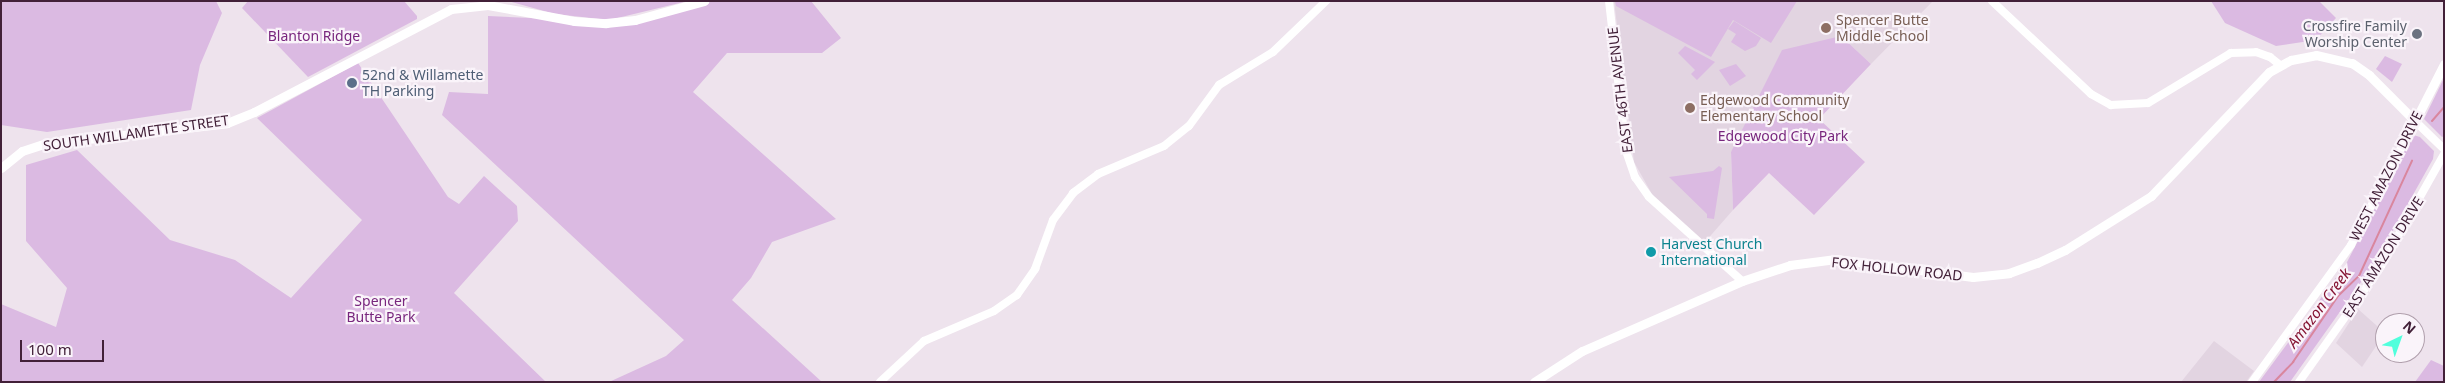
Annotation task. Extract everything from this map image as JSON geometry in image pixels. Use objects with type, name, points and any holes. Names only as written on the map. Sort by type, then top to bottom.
[{"type":"main road","name":"SOUTH WILLAMETTE STREET","points":[[1,168],[22,151],[44,144],[227,123],[254,112],[433,17],[461,7],[488,5],[574,21],[606,23],[634,20],[704,1]]},
{"type":"main road","name":"FOX HOLLOW ROAD","points":[[1534,382],[1582,351],[1742,282],[1790,265],[1836,259],[1962,277],[2009,273],[2037,263],[2065,250],[2151,196],[2280,65],[2316,55],[2346,60],[2369,75],[2415,121]]},
{"type":"main road","name":"WEST AMAZON DRIVE","points":[[2415,121],[2444,64]]},
{"type":"street","points":[[880,382],[924,341],[994,311],[1017,295],[1036,269],[1053,220],[1073,193],[1108,169],[1164,146],[1189,126],[1219,85],[1273,52],[1326,1]]},
{"type":"street","name":"EAST 46TH AVENUE","points":[[1609,1],[1626,151],[1635,176],[1648,196],[1742,282]]},
{"type":"street","points":[[1992,1],[2091,94],[2111,104],[2148,103],[2232,53],[2256,52],[2280,65]]},
{"type":"street","name":"FOX HOLLOW ROAD","points":[[2415,121],[2444,149]]},
{"type":"street","name":"WEST AMAZON DRIVE","points":[[2252,382],[2351,246],[2415,121]]},
{"type":"street","name":"EAST AMAZON DRIVE","points":[[2299,382],[2381,266],[2444,154]]},
{"type":"shaded area","name":"Edgewood Community Elementary School","points":[[1614,1],[1933,1],[1871,64],[1841,36],[1731,152],[1733,210],[1705,242],[1652,194],[1634,162]]},
{"type":"shaded area","points":[[2358,309],[2375,324],[2375,348],[2362,367],[2336,343]]},
{"type":"shaded area","points":[[2214,341],[2254,371],[2246,382],[2181,382]]},
{"type":"green space","points":[[1,1],[216,1],[222,13],[200,65],[191,110],[47,132],[1,125]]},
{"type":"green space","name":"Blanton Ridge","points":[[248,1],[404,1],[417,16],[417,19],[308,77],[242,8]]},
{"type":"green space","points":[[508,1],[688,1],[609,20],[555,14]]},
{"type":"green space","points":[[704,1],[811,1],[841,38],[822,53],[727,53],[693,92],[836,219],[772,242],[751,278],[732,300],[822,382],[609,382],[666,356],[684,340],[442,115],[449,92],[488,94],[488,16],[620,22]]},
{"type":"green space","points":[[1615,1],[1797,1],[1771,43],[1733,20],[1711,57],[1616,6]]},
{"type":"green space","points":[[2211,1],[2319,1],[2336,18],[2316,40],[2276,46],[2225,23]]},
{"type":"green space","points":[[1734,21],[1761,38],[1756,46],[1745,51],[1731,42],[1736,34],[1728,29]]},
{"type":"green space","name":"Edgewood City Park","points":[[1841,36],[1871,64],[1819,119],[1865,162],[1814,215],[1769,173],[1733,210],[1731,152],[1782,50]]},
{"type":"green space","points":[[1685,46],[1715,62],[1697,80],[1691,74],[1695,70],[1678,53]]},
{"type":"green space","points":[[2385,56],[2402,64],[2392,82],[2376,69]]},
{"type":"green space","name":"Spencer Butte Park","points":[[358,63],[448,197],[459,204],[484,176],[517,206],[518,221],[454,293],[546,382],[1,382],[1,304],[56,327],[67,288],[26,241],[26,165],[77,150],[170,240],[235,260],[291,298],[362,220],[257,118]]},
{"type":"green space","points":[[1736,64],[1746,76],[1730,86],[1719,70]]},
{"type":"green space","points":[[2444,78],[2444,136],[2442,137],[2424,119]]},
{"type":"green space","points":[[2413,135],[2420,137],[2434,151],[2433,159],[2376,261],[2290,382],[2259,382],[2346,264]]},
{"type":"green space","points":[[1719,166],[1722,168],[1714,219],[1707,218],[1707,214],[1669,177],[1713,171]]},
{"type":"green space","points":[[2431,360],[2444,366],[2444,382],[2415,382]]},
{"type":"waterway","name":"Amazon Creek","points":[[2432,121],[2444,107]]},
{"type":"waterway","name":"Amazon Creek","points":[[2274,382],[2293,362],[2338,296],[2359,276],[2412,161]]},
{"type":"place","name":"Spencer Butte Middle School","points":[[1826,28]]},
{"type":"place","name":"Crossfire Family Worship Center","points":[[2417,34]]},
{"type":"place","name":"52nd & Willamette TH Parking","points":[[352,83]]},
{"type":"place","name":"Edgewood Community Elementary School","points":[[1690,108]]},
{"type":"place","name":"Harvest Church International","points":[[1651,252]]}]
